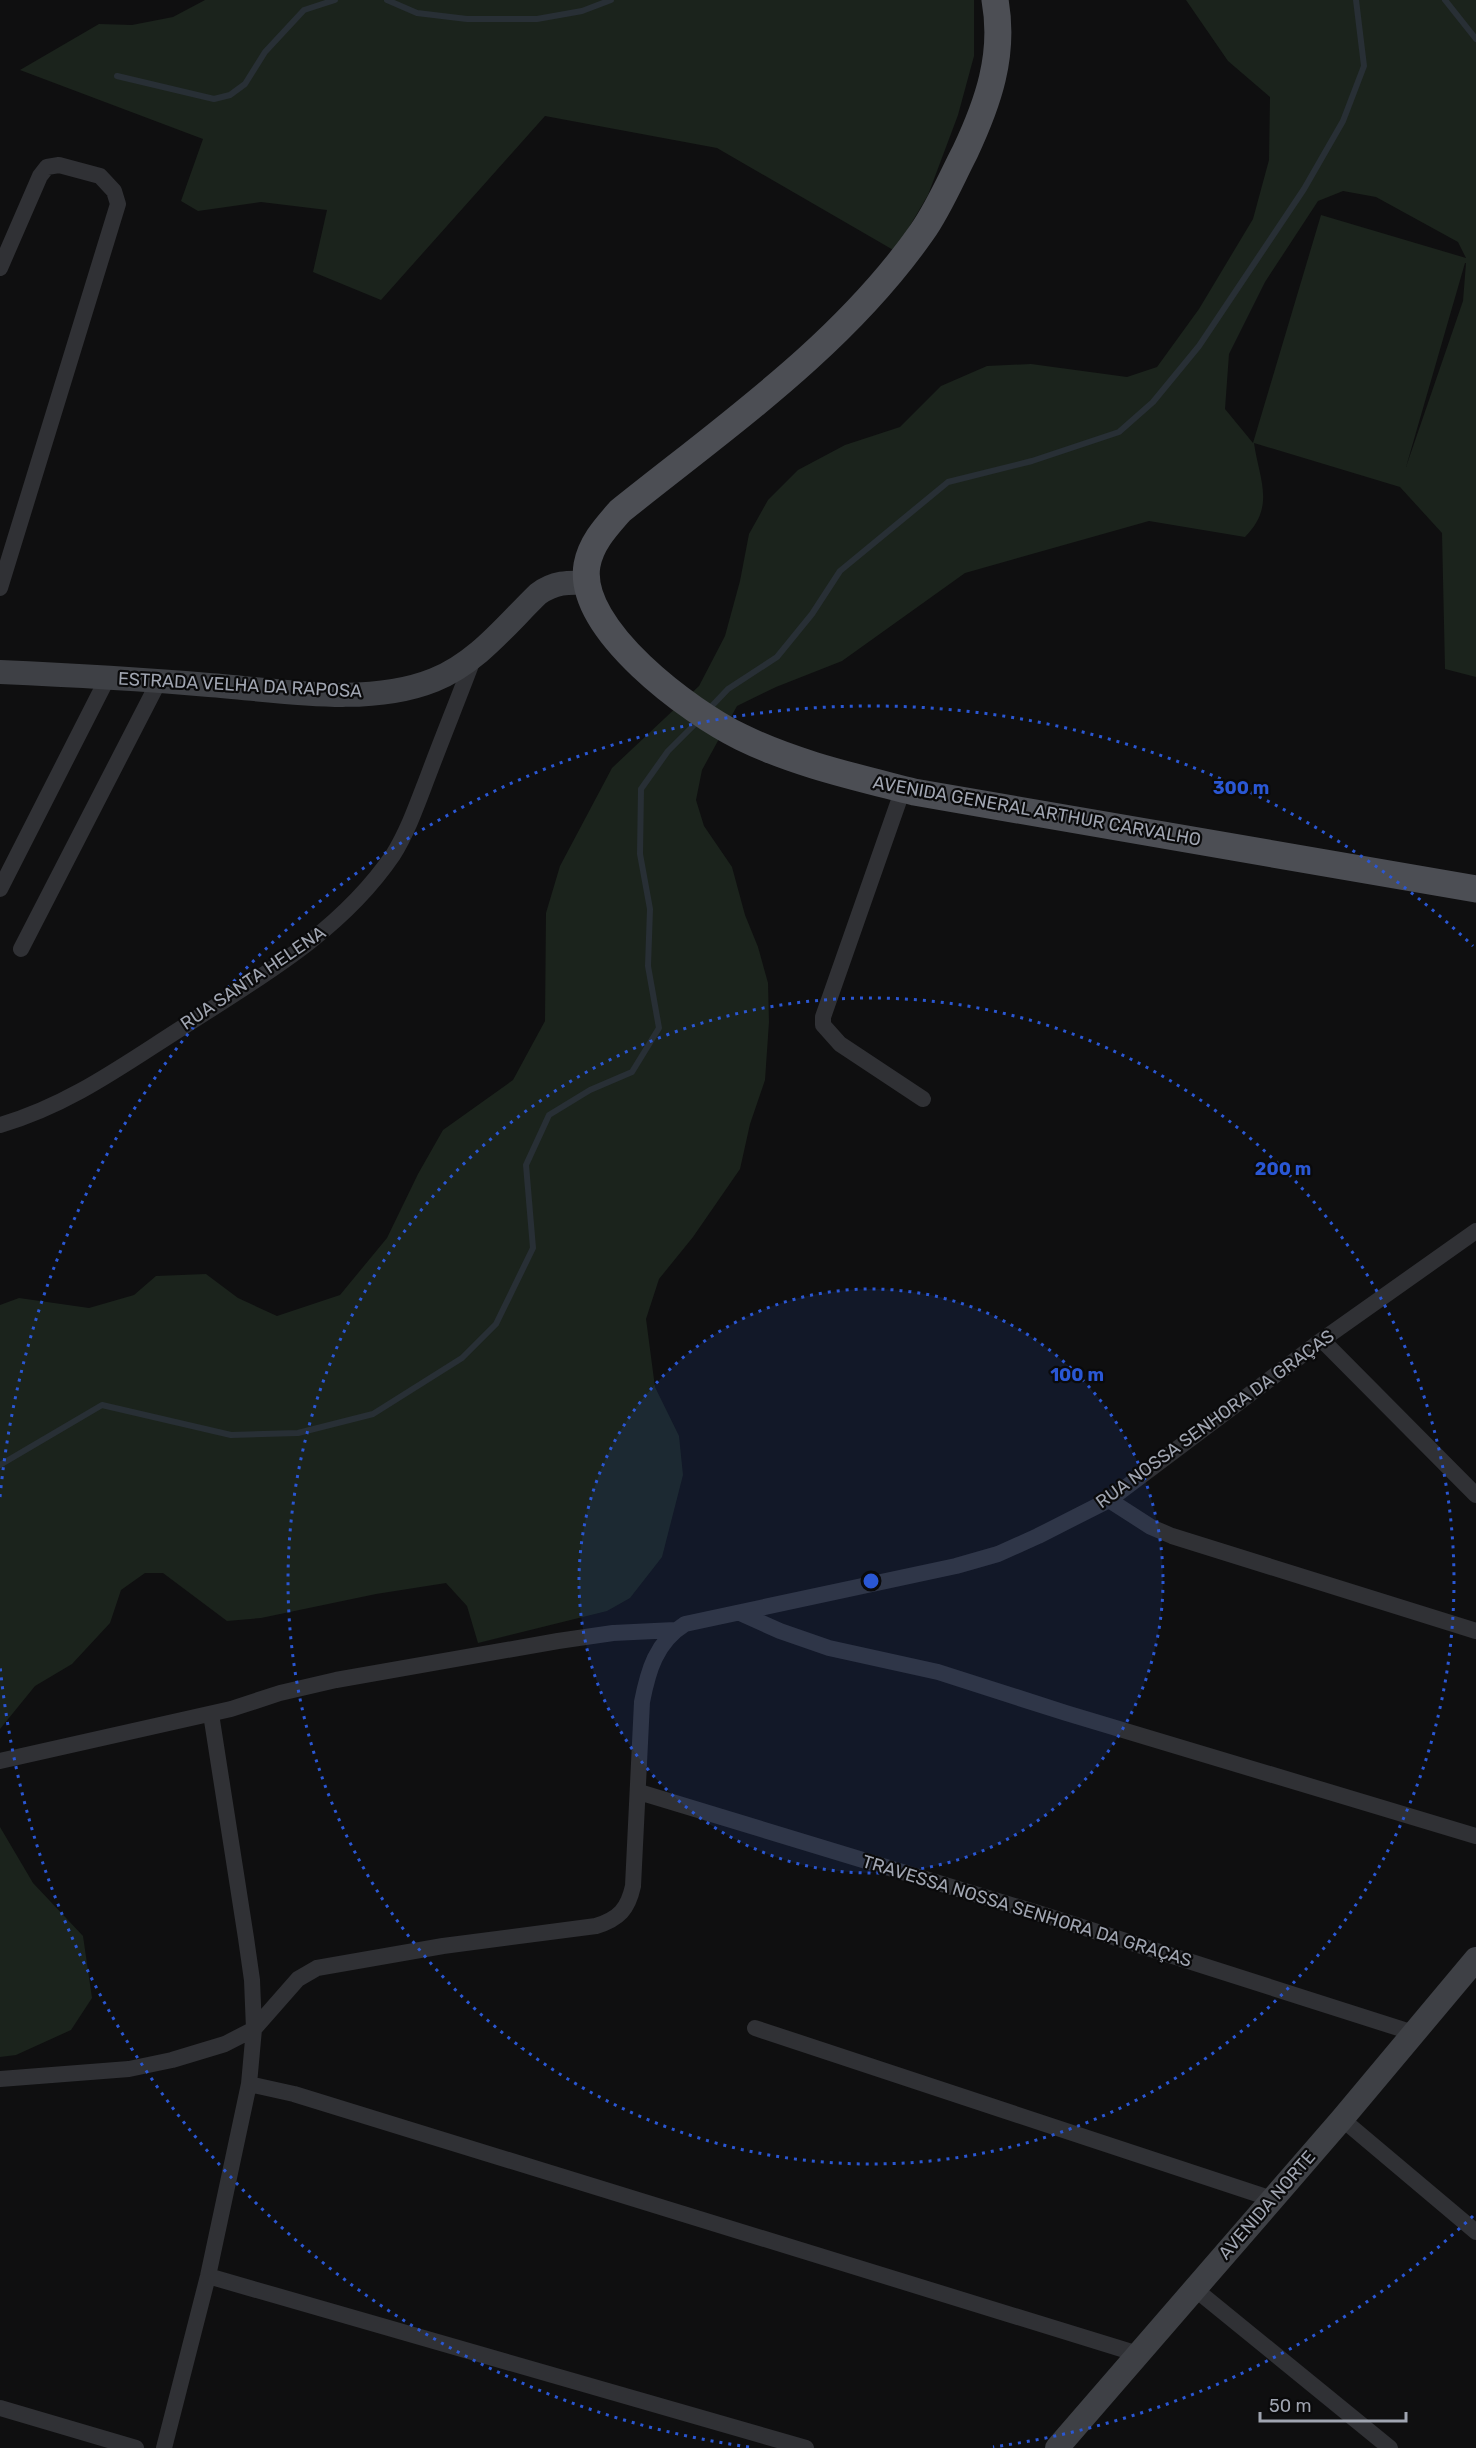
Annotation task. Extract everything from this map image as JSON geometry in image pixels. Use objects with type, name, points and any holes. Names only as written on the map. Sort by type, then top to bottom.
[{"type":"main road","name":"AVENIDA GENERAL ARTHUR CARVALHO","points":[[995,0],[1000,34],[995,73],[975,130],[923,231],[861,307],[817,350],[620,511],[603,530],[592,549],[587,566],[587,583],[592,601],[605,624],[649,674],[703,714],[741,737],[829,771],[903,789],[1476,889]]},
{"type":"main road","name":"ESTRADA VELHA DA RAPOSA","points":[[0,672],[108,677],[326,694],[379,693],[409,688],[434,680],[474,657],[547,587],[558,583],[587,583]]},
{"type":"main road","name":"AVENIDA NORTE","points":[[1057,2448],[1342,2119],[1476,1959]]},
{"type":"street","points":[[0,268],[40,176],[47,167],[59,165],[100,176],[114,191],[118,204],[0,588]]},
{"type":"street","name":"RUA SANTA HELENA","points":[[0,1125],[43,1111],[81,1092],[273,969],[324,931],[348,909],[374,881],[394,852],[423,789],[474,657]]},
{"type":"street","points":[[0,889],[108,677]]},
{"type":"street","points":[[21,949],[159,681]]},
{"type":"street","points":[[903,789],[839,966],[823,1017],[823,1026],[840,1044],[923,1098]]},
{"type":"street","name":"RUA NOSSA SENHORA DA GRAÇAS","points":[[0,1761],[211,1714],[280,1693],[394,1670],[591,1636],[675,1630],[685,1624],[956,1566],[998,1554],[1109,1500],[1322,1340],[1476,1231]]},
{"type":"street","points":[[1322,1340],[1476,1495]]},
{"type":"street","points":[[1109,1500],[1151,1527],[1172,1536],[1476,1631]]},
{"type":"street","points":[[740,1613],[829,1648],[938,1672],[1055,1710],[1476,1836]]},
{"type":"street","points":[[0,2079],[81,2074],[151,2064],[225,2044],[254,2029],[298,1979],[317,1968],[443,1946],[596,1926],[620,1916],[630,1900],[633,1886],[642,1702],[647,1675],[655,1656],[675,1630]]},
{"type":"street","points":[[164,2448],[208,2276],[249,2084],[254,2029],[252,1980],[211,1714]]},
{"type":"street","name":"TRAVESSA NOSSA SENHORA DA GRAÇAS","points":[[639,1792],[1041,1914],[1414,2033]]},
{"type":"street","points":[[755,2028],[1272,2199]]},
{"type":"street","points":[[249,2084],[294,2094],[1138,2354]]},
{"type":"street","points":[[1342,2119],[1476,2232]]},
{"type":"street","points":[[208,2276],[806,2448]]},
{"type":"street","points":[[1195,2289],[1390,2448]]},
{"type":"street","points":[[0,2408],[136,2448]]},
{"type":"shaded area","points":[[205,0],[974,0],[974,56],[958,115],[928,195],[895,251],[717,148],[545,116],[381,300],[313,272],[327,210],[261,202],[198,211],[181,201],[203,139],[20,70],[99,24],[132,25],[173,17]]},
{"type":"shaded area","points":[[1186,0],[1476,0],[1476,677],[1445,669],[1442,533],[1400,487],[1254,443],[1262,480],[1263,503],[1254,526],[1245,537],[1149,521],[965,573],[842,661],[776,687],[737,706],[702,770],[696,800],[704,826],[732,867],[745,915],[758,947],[768,983],[769,1022],[765,1080],[750,1124],[740,1169],[693,1237],[659,1279],[646,1319],[655,1387],[679,1436],[683,1475],[662,1557],[630,1598],[607,1611],[478,1643],[467,1606],[446,1583],[376,1594],[261,1618],[227,1621],[163,1573],[145,1573],[121,1590],[110,1623],[72,1664],[35,1686],[0,1729],[0,1305],[19,1298],[89,1308],[134,1295],[156,1276],[206,1274],[238,1298],[277,1316],[340,1295],[387,1238],[418,1174],[443,1130],[513,1080],[545,1021],[546,913],[560,866],[612,768],[699,686],[725,636],[740,581],[749,534],[768,500],[798,470],[845,445],[900,427],[941,386],[987,366],[1031,364],[1127,377],[1157,367],[1199,309],[1253,219],[1269,160],[1270,97],[1228,61]],"holes":[[[1343,191],[1376,197],[1458,242],[1466,258],[1321,215],[1253,443],[1225,409],[1229,354],[1265,282],[1318,201]],[[1465,263],[1463,301],[1406,467]]]},
{"type":"shaded area","points":[[0,1827],[33,1883],[83,1936],[92,1998],[71,2030],[16,2055],[0,2057]]},
{"type":"waterway","points":[[117,76],[214,99],[230,95],[245,84],[265,52],[304,10],[335,0]]},
{"type":"waterway","points":[[387,0],[417,13],[467,19],[537,19],[582,11],[611,0]]},
{"type":"waterway","points":[[708,710],[728,689],[777,657],[812,614],[840,571],[948,482],[1032,461],[1119,432],[1153,402],[1199,346],[1304,189],[1343,121],[1364,66],[1356,0]]},
{"type":"waterway","points":[[1445,0],[1476,39]]},
{"type":"waterway","points":[[0,1465],[102,1405],[231,1435],[298,1433],[373,1414],[462,1358],[496,1324],[533,1248],[526,1165],[549,1115],[590,1090],[632,1072],[659,1028],[648,966],[650,909],[640,854],[641,789],[668,751],[699,720]]}]
